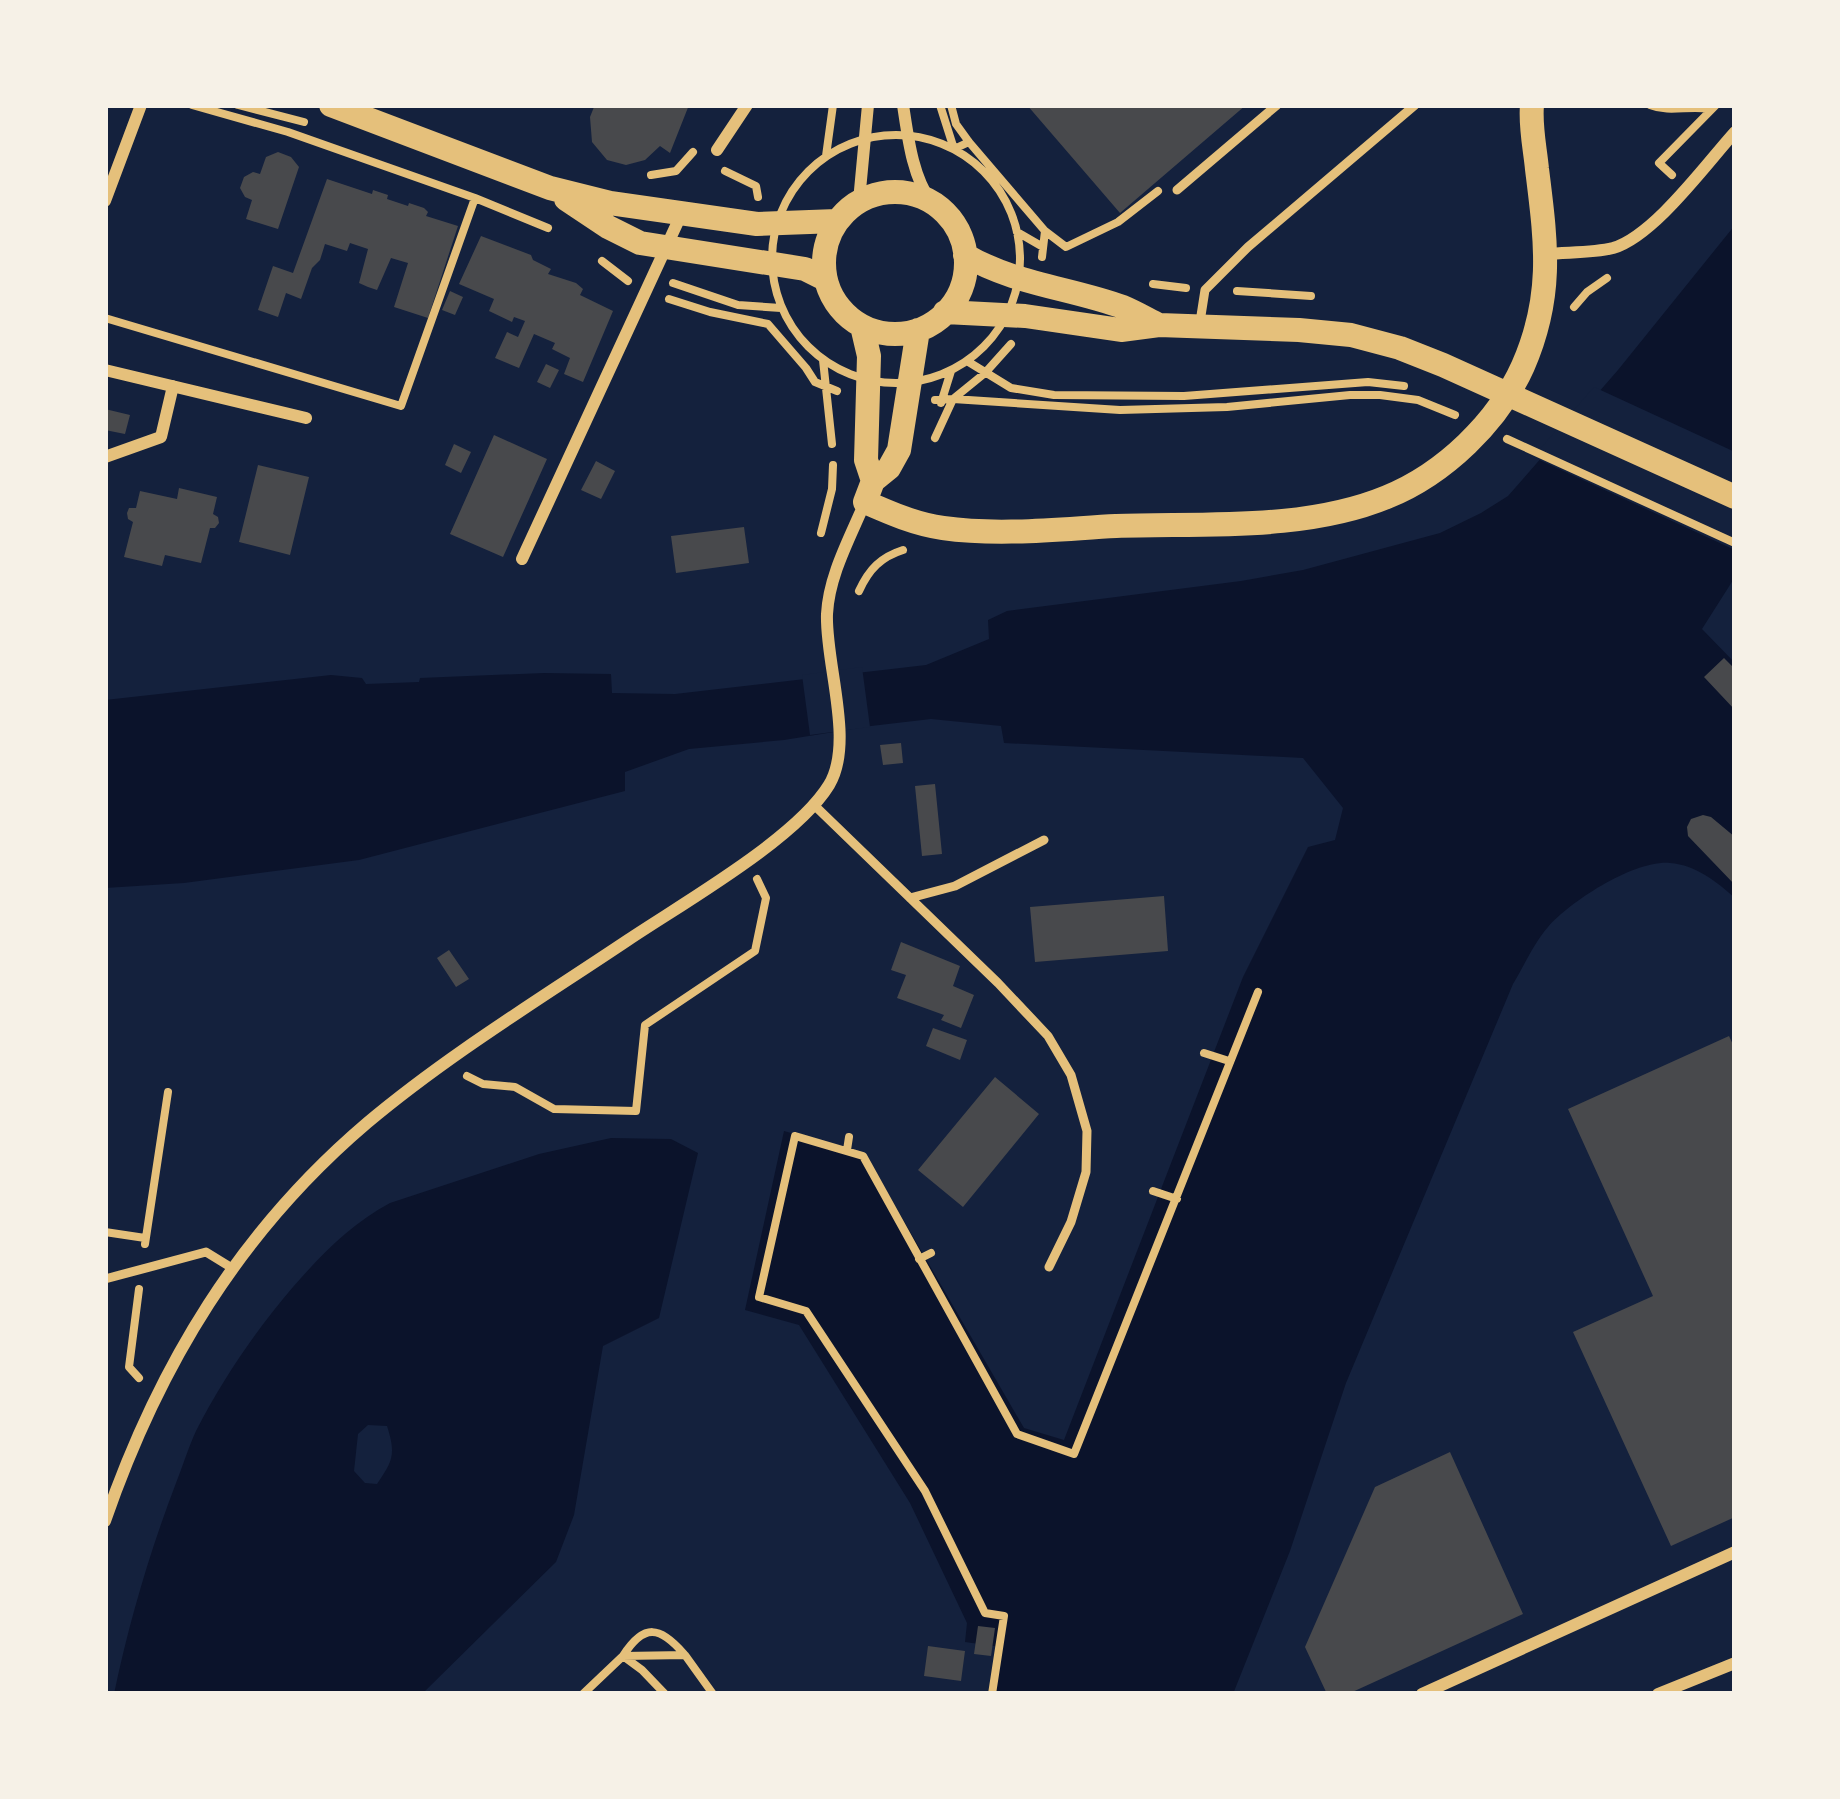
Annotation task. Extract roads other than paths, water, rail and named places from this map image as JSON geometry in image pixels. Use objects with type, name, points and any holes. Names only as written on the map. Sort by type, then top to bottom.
[{"type":"main road","points":[[332,105],[550,188],[610,203],[757,224],[837,221]]},
{"type":"main road","points":[[869,492],[920,524],[975,532],[1320,517],[1357,509],[1420,481],[1459,451],[1505,396],[1535,332],[1544,298],[1547,254],[1532,105]]},
{"type":"main road","points":[[550,188],[640,243],[805,269],[825,279]]},
{"type":"main road","points":[[901,192],[931,202],[958,230],[965,255],[960,292],[945,312],[918,330],[895,334],[862,326],[838,307],[825,279],[826,243],[837,221],[859,201],[879,193],[901,192]]},
{"type":"main road","points":[[965,255],[1037,284],[1124,308],[1159,325]]},
{"type":"main road","points":[[945,312],[1025,316],[1121,330],[1159,325],[1351,334],[1443,364],[1735,497]]},
{"type":"main road","points":[[862,326],[869,356],[869,492]]},
{"type":"main road","points":[[869,492],[898,450],[918,330]]},
{"type":"street","points":[[105,201],[141,105]]},
{"type":"street","points":[[717,151],[747,105]]},
{"type":"street","points":[[859,201],[868,105]]},
{"type":"street","points":[[904,105],[921,188],[931,202]]},
{"type":"street","points":[[1547,254],[1610,249],[1631,241],[1735,131]]},
{"type":"street","points":[[522,559],[681,214]]},
{"type":"street","points":[[105,370],[306,418]]},
{"type":"street","points":[[105,457],[161,437],[173,386]]},
{"type":"street","points":[[105,1521],[126,1460],[194,1324],[259,1233],[316,1170],[445,1064],[746,860],[807,812],[831,782],[840,731],[828,634],[829,598],[869,492]]},
{"type":"street","points":[[1422,1694],[1735,1552]]},
{"type":"street","points":[[1658,1694],[1735,1664]]},
{"type":"lane","points":[[1177,190],[1277,105]]},
{"type":"lane","points":[[1200,327],[1205,290],[1248,247],[1415,105]]},
{"type":"lane","points":[[813,804],[998,982],[1048,1036],[1071,1075],[1087,1130],[1086,1172],[1071,1222],[1049,1267]]},
{"type":"lane","points":[[910,898],[955,886],[1045,839]]},
{"type":"lane","points":[[105,1279],[206,1252],[232,1268]]},
{"type":"water","points":[[1735,225],[1735,577],[1702,629],[1735,663],[1735,898],[1697,871],[1680,864],[1655,864],[1622,875],[1587,895],[1538,940],[1513,984],[1346,1383],[1290,1551],[1233,1694],[996,1694],[1001,1647],[965,1642],[967,1623],[910,1503],[799,1325],[745,1310],[784,1131],[865,1154],[1024,1428],[1064,1440],[1243,977],[1308,847],[1335,840],[1343,808],[1303,758],[1004,743],[1001,726],[931,719],[689,749],[625,772],[625,791],[359,860],[184,883],[105,888],[105,700],[331,675],[362,678],[366,684],[419,682],[420,678],[611,674],[612,693],[675,694],[926,665],[989,639],[988,620],[1007,611],[1303,570],[1440,533],[1508,496]]},
{"type":"water","points":[[611,1138],[671,1139],[698,1153],[659,1318],[603,1346],[574,1515],[556,1562],[422,1694],[114,1694],[149,1561],[193,1437],[228,1374],[279,1303],[338,1240],[390,1203],[539,1154]],"holes":[[[368,1425],[387,1426],[390,1463],[377,1484],[365,1483],[354,1471],[358,1434]]]}]
